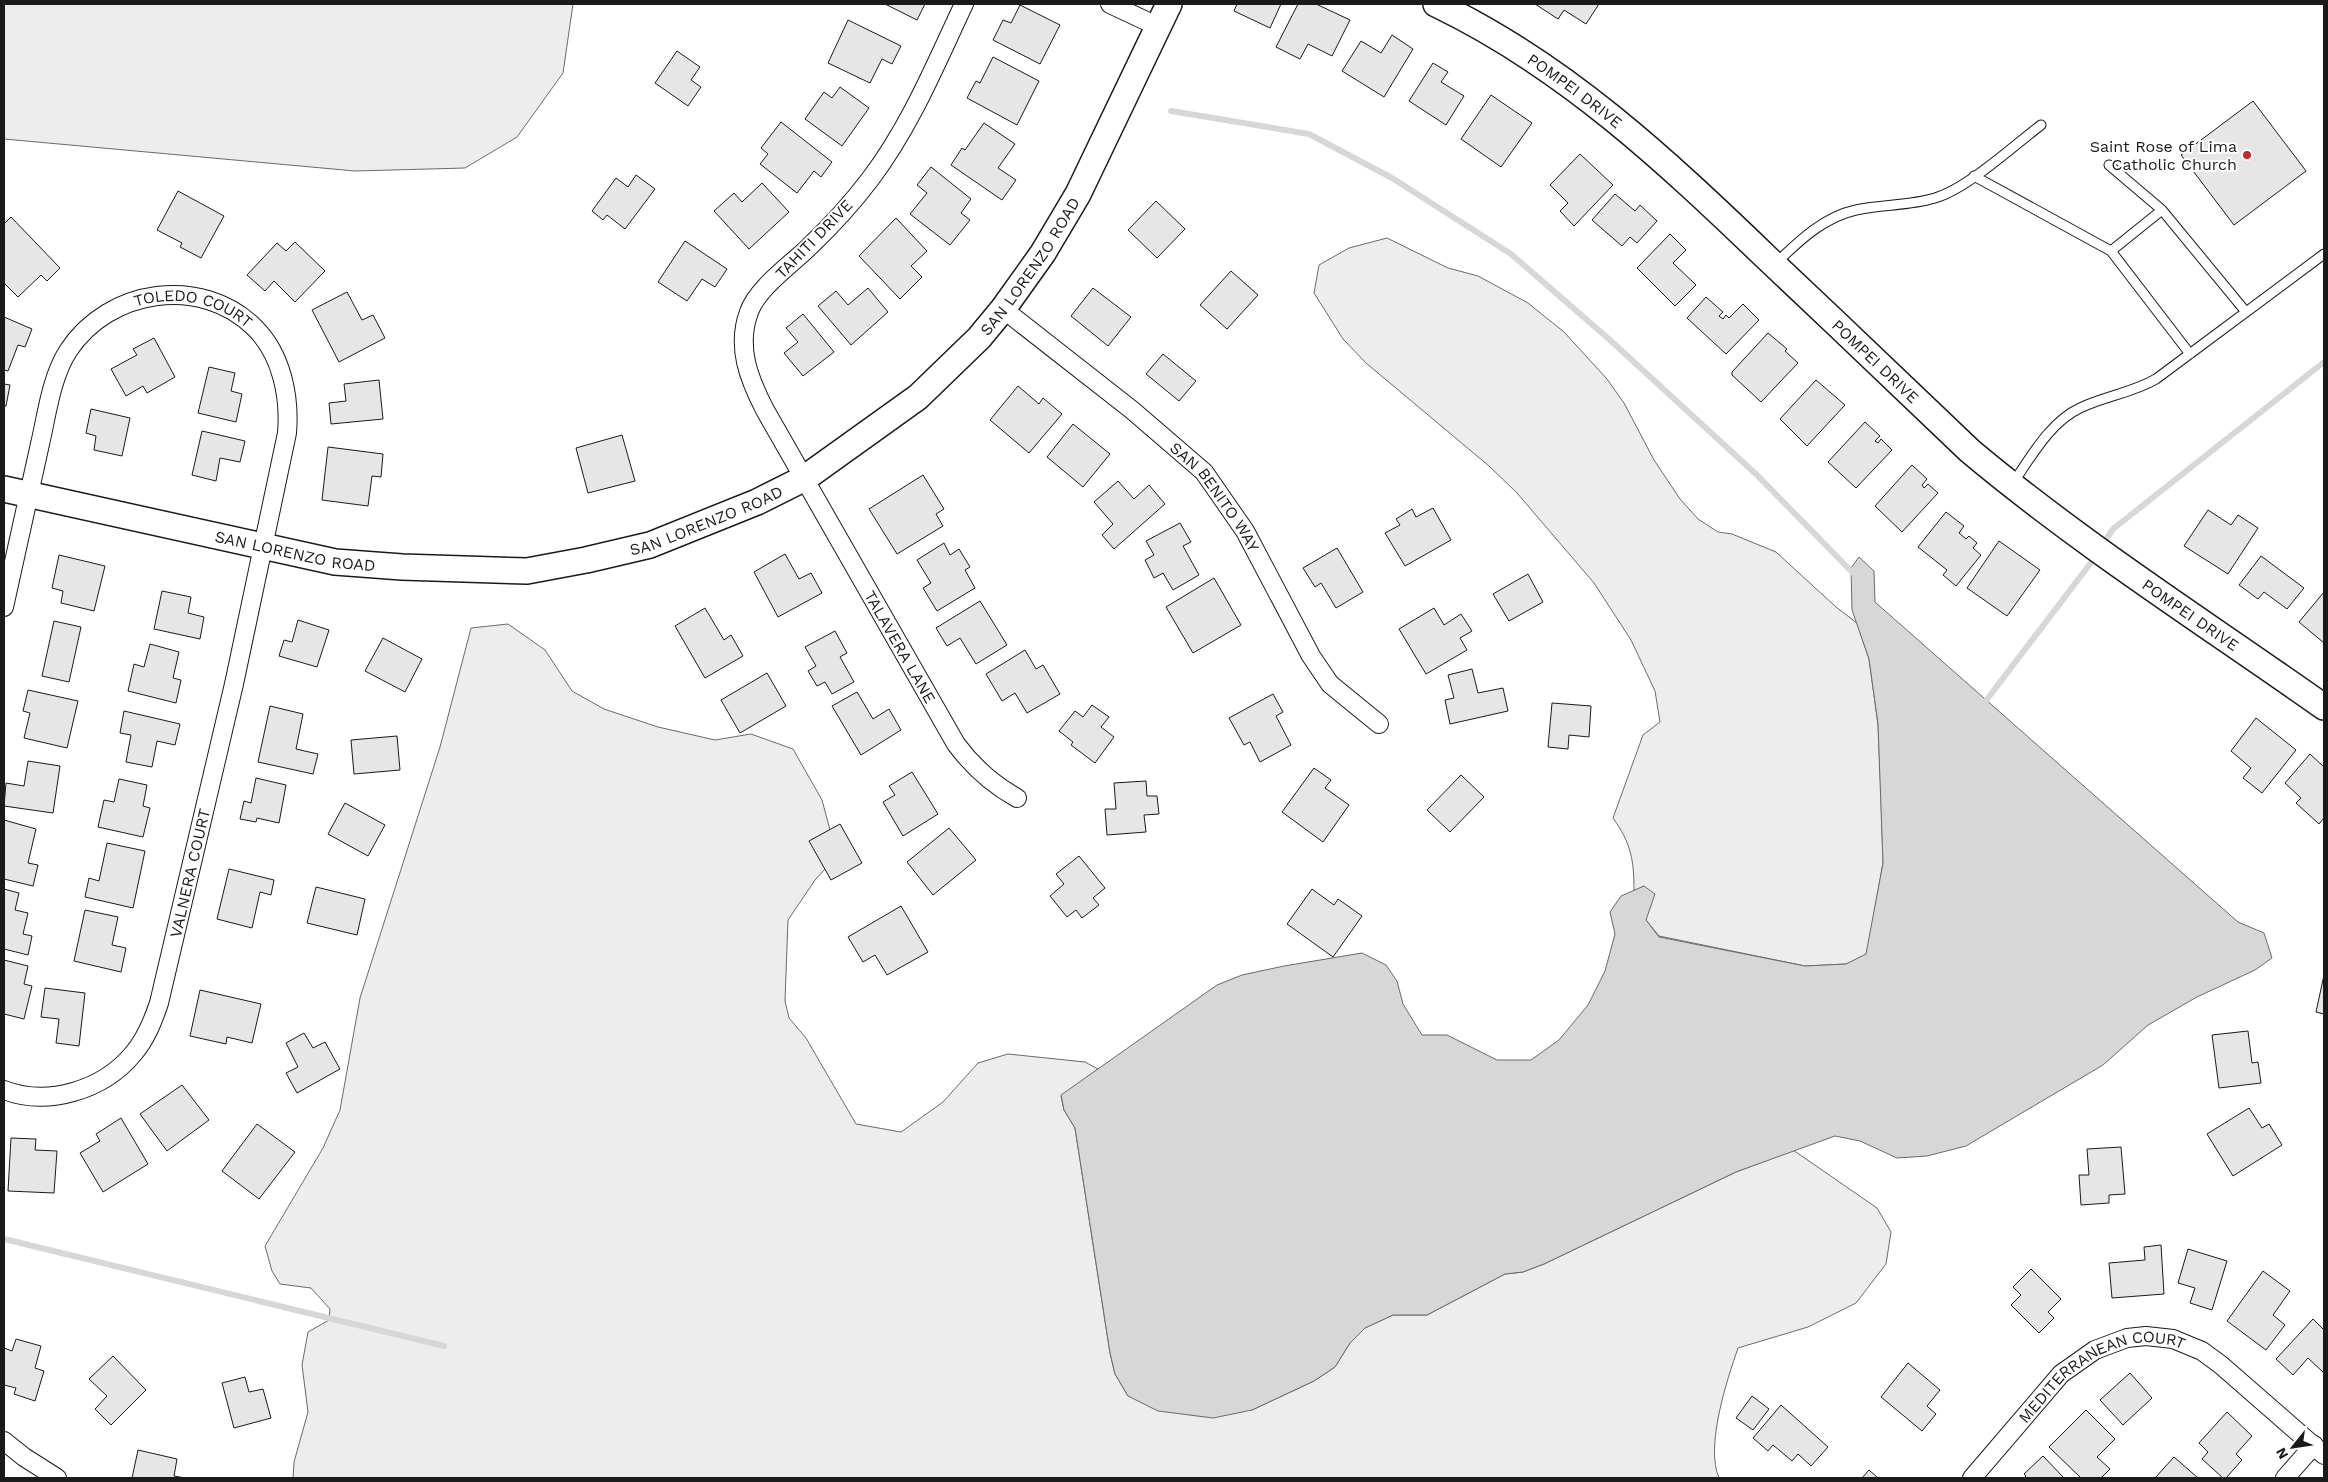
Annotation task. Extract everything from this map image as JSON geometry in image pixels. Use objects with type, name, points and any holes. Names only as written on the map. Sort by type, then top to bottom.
[{"type":"street","name":"TAHITI DRIVE","points":[[805,478],[765,410],[748,372],[744,353],[744,337],[749,310],[760,294],[834,221],[872,177],[916,106],[964,4]]},
{"type":"street","points":[[1110,4],[1159,26]]},
{"type":"street","name":"SAN LORENZO ROAD","points":[[4,489],[335,562],[402,567],[527,571],[650,545],[757,502],[805,478],[918,397],[979,338],[1043,254],[1078,194],[1169,4]]},
{"type":"street","name":"POMPEI DRIVE","points":[[1436,4],[1526,54],[1600,106],[1659,156],[1970,451],[2074,532],[2324,707]]},
{"type":"street","name":"TOLEDO COURT","points":[[28,495],[56,380],[68,352],[79,337],[104,314],[136,300],[166,295],[195,296],[225,306],[256,329],[266,342],[283,378],[289,410],[287,433],[263,547]]},
{"type":"street","name":"SAN BENITO WAY","points":[[1002,309],[1132,410],[1204,472],[1245,531],[1311,656],[1330,684],[1379,724]]},
{"type":"street","name":"TALAVERA LANE","points":[[805,478],[956,744],[968,761],[983,775],[1016,798]]},
{"type":"street","points":[[4,606],[28,495]]},
{"type":"street","name":"VALNERA COURT","points":[[4,1090],[25,1096],[41,1097],[73,1092],[92,1086],[127,1061],[141,1044],[152,1024],[159,1003],[232,693],[263,547]]},
{"type":"street","name":"MEDITERRANEAN COURT","points":[[1972,1478],[2061,1374],[2078,1360],[2096,1350],[2127,1338],[2146,1336],[2173,1339],[2202,1351],[2221,1365],[2319,1450],[2285,1478]]},
{"type":"street","points":[[4,1441],[24,1457],[57,1478]]},
{"type":"lane","points":[[1774,264],[1807,234],[1839,215],[1856,210],[1911,204],[1950,192],[1974,176],[2040,124]]},
{"type":"lane","points":[[2109,165],[2162,210],[2246,312]]},
{"type":"lane","points":[[1974,176],[2111,251],[2190,354]]},
{"type":"lane","points":[[2111,251],[2162,210]]},
{"type":"lane","points":[[2012,485],[2054,428],[2079,408],[2140,388],[2190,354],[2324,254]]},
{"type":"shaded area","points":[[4,4],[573,4],[563,73],[517,137],[465,168],[355,171],[4,139]]},
{"type":"shaded area","points":[[1387,238],[1448,268],[1478,276],[1528,303],[1564,332],[1607,379],[1624,403],[1654,460],[1680,499],[1698,519],[1718,532],[1732,534],[1776,552],[1836,607],[1857,623],[1869,659],[1878,724],[1881,796],[1883,863],[1867,954],[1847,964],[1805,966],[1659,936],[1646,920],[1644,886],[1634,891],[1632,861],[1628,844],[1613,818],[1643,735],[1660,722],[1655,691],[1631,640],[1594,583],[1517,493],[1489,466],[1366,363],[1343,339],[1314,293],[1319,265],[1349,248]]},
{"type":"shaded area","points":[[1859,557],[1874,571],[1875,602],[2238,922],[2264,933],[2272,958],[2255,970],[2197,997],[2148,1025],[2103,1065],[1966,1146],[1927,1156],[1897,1158],[1860,1141],[1835,1136],[1736,1172],[1544,1264],[1523,1272],[1505,1274],[1427,1315],[1393,1315],[1365,1328],[1350,1343],[1335,1367],[1314,1381],[1252,1410],[1213,1418],[1158,1411],[1128,1396],[1115,1374],[1110,1353],[1075,1128],[1064,1110],[1061,1095],[1217,985],[1242,975],[1362,953],[1386,965],[1397,981],[1403,1004],[1422,1035],[1447,1035],[1497,1060],[1531,1060],[1559,1040],[1588,1005],[1605,971],[1615,934],[1610,912],[1621,896],[1644,886],[1655,894],[1646,920],[1659,937],[1805,966],[1846,964],[1866,954],[1883,863],[1878,724],[1869,659],[1852,610],[1851,568]]},
{"type":"shaded area","points":[[508,624],[545,650],[572,691],[604,709],[658,727],[715,740],[751,734],[793,749],[822,800],[837,856],[815,880],[788,920],[785,1001],[789,1018],[806,1038],[856,1124],[901,1132],[943,1102],[978,1063],[1008,1054],[1085,1062],[1098,1069],[1061,1096],[1064,1110],[1075,1128],[1110,1353],[1115,1374],[1128,1396],[1252,1410],[1314,1381],[1335,1367],[1350,1343],[1365,1328],[1393,1315],[1427,1315],[1505,1274],[1523,1272],[1544,1264],[1736,1172],[1793,1150],[1877,1208],[1891,1232],[1886,1264],[1856,1303],[1808,1327],[1738,1348],[1723,1395],[1716,1431],[1715,1465],[1719,1478],[293,1478],[294,1462],[308,1412],[302,1365],[308,1332],[329,1320],[330,1309],[311,1288],[280,1284],[272,1271],[265,1246],[323,1148],[340,1110],[360,998],[440,747],[471,628]]},
{"type":"building","points":[[885,4],[925,4],[917,20]]},
{"type":"building","points":[[1237,4],[1281,4],[1270,28],[1234,11]]},
{"type":"building","points":[[1298,4],[1316,4],[1350,20],[1332,56],[1308,44],[1300,59],[1276,47]]},
{"type":"building","points":[[1535,4],[1599,4],[1586,24],[1564,10],[1558,19]]},
{"type":"building","points":[[1020,5],[1060,25],[1040,64],[993,40],[1003,20],[1011,23]]},
{"type":"building","points":[[848,20],[901,46],[892,64],[882,59],[870,83],[828,63]]},
{"type":"building","points":[[1392,35],[1413,49],[1384,97],[1342,71],[1361,41],[1381,53]]},
{"type":"building","points":[[677,51],[700,67],[691,80],[701,87],[688,106],[655,83]]},
{"type":"building","points":[[993,57],[1039,81],[1017,125],[967,98],[976,81],[980,83]]},
{"type":"building","points":[[1433,63],[1448,72],[1441,82],[1464,96],[1446,125],[1409,101]]},
{"type":"building","points":[[840,87],[869,108],[842,146],[805,119],[824,92],[832,98]]},
{"type":"building","points":[[1491,95],[1532,123],[1501,167],[1461,139]]},
{"type":"building","points":[[2253,101],[2306,171],[2234,225],[2181,155]]},
{"type":"building","points":[[781,122],[832,162],[821,177],[814,171],[797,193],[760,164],[768,154],[761,148]]},
{"type":"building","points":[[984,123],[1015,144],[998,168],[1016,180],[1002,200],[951,165],[962,148],[965,150]]},
{"type":"building","points":[[1580,154],[1613,185],[1574,226],[1560,211],[1568,203],[1550,185]]},
{"type":"building","points":[[931,167],[971,199],[961,213],[970,220],[950,245],[910,214],[927,193],[917,185]]},
{"type":"building","points":[[636,175],[655,189],[625,229],[607,215],[603,220],[592,211],[616,178],[628,187]]},
{"type":"building","points":[[762,183],[789,212],[749,249],[714,211],[734,193],[742,202]]},
{"type":"building","points":[[178,191],[224,216],[201,258],[180,247],[182,243],[157,230]]},
{"type":"building","points":[[1615,194],[1635,211],[1640,205],[1657,221],[1637,243],[1630,237],[1622,246],[1592,220]]},
{"type":"building","points":[[1156,201],[1185,229],[1157,258],[1128,230]]},
{"type":"building","points":[[11,217],[60,268],[47,281],[41,275],[18,297],[4,283],[4,224]]},
{"type":"building","points":[[896,218],[927,251],[911,266],[922,277],[900,299],[859,256]]},
{"type":"building","points":[[1670,234],[1686,250],[1673,263],[1696,285],[1675,306],[1637,268]]},
{"type":"building","points":[[685,241],[727,269],[715,287],[702,279],[687,301],[658,282]]},
{"type":"building","points":[[295,242],[325,271],[295,302],[274,281],[265,291],[247,275],[277,243],[286,251]]},
{"type":"building","points":[[1231,271],[1258,295],[1227,329],[1200,305]]},
{"type":"building","points":[[868,288],[888,312],[851,345],[818,306],[836,291],[848,305]]},
{"type":"building","points":[[1093,288],[1131,317],[1108,346],[1071,316]]},
{"type":"building","points":[[347,292],[362,320],[373,315],[385,338],[339,362],[312,310]]},
{"type":"building","points":[[1706,297],[1723,312],[1719,316],[1723,319],[1726,315],[1729,318],[1743,304],[1759,320],[1726,354],[1687,318]]},
{"type":"building","points":[[803,314],[834,352],[803,376],[784,353],[798,342],[786,328]]},
{"type":"building","points":[[4,317],[32,329],[25,347],[18,345],[8,371],[4,370]]},
{"type":"building","points":[[1768,333],[1787,349],[1785,351],[1798,363],[1761,402],[1732,375],[1732,372]]},
{"type":"building","points":[[154,338],[175,377],[147,393],[143,386],[126,396],[111,369],[137,355],[133,349]]},
{"type":"building","points":[[1163,354],[1196,381],[1179,401],[1146,374]]},
{"type":"building","points":[[209,367],[235,373],[231,391],[242,394],[236,422],[198,413]]},
{"type":"building","points":[[379,380],[383,419],[331,424],[329,403],[346,401],[344,384]]},
{"type":"building","points":[[1816,380],[1845,405],[1807,446],[1780,419]]},
{"type":"building","points":[[4,384],[10,385],[6,406],[4,406]]},
{"type":"building","points":[[1018,386],[1039,404],[1043,398],[1062,414],[1029,453],[990,420]]},
{"type":"building","points":[[91,409],[130,418],[122,456],[94,450],[96,436],[86,433]]},
{"type":"building","points":[[1865,422],[1880,436],[1875,441],[1878,443],[1881,439],[1892,450],[1856,488],[1828,462]]},
{"type":"building","points":[[1073,424],[1110,454],[1083,487],[1047,457]]},
{"type":"building","points":[[202,431],[245,441],[240,462],[220,458],[216,481],[192,475]]},
{"type":"building","points":[[622,435],[635,481],[588,493],[576,448]]},
{"type":"building","points":[[328,447],[383,454],[381,477],[372,476],[368,506],[322,500]]},
{"type":"building","points":[[1912,465],[1927,479],[1922,485],[1924,488],[1928,484],[1938,493],[1902,532],[1875,506]]},
{"type":"building","points":[[923,475],[944,509],[936,514],[943,526],[897,554],[869,509]]},
{"type":"building","points":[[1118,481],[1134,499],[1149,485],[1165,504],[1114,549],[1102,535],[1113,524],[1094,502]]},
{"type":"building","points":[[1433,508],[1451,540],[1405,566],[1385,533],[1400,525],[1396,519],[1412,509],[1416,517]]},
{"type":"building","points":[[2208,510],[2231,525],[2238,515],[2258,528],[2228,574],[2184,546]]},
{"type":"building","points":[[1946,512],[1964,526],[1959,533],[1966,539],[1969,536],[1977,543],[1973,548],[1981,555],[1956,586],[1943,575],[1947,570],[1918,547]]},
{"type":"building","points":[[1180,523],[1191,542],[1183,546],[1199,575],[1173,590],[1163,573],[1154,578],[1145,560],[1154,555],[1146,541]]},
{"type":"building","points":[[1999,541],[2040,570],[2007,616],[1967,588]]},
{"type":"building","points":[[944,543],[950,555],[959,549],[970,567],[965,570],[975,588],[937,611],[923,588],[931,583],[917,560]]},
{"type":"building","points":[[1337,548],[1363,592],[1336,608],[1321,583],[1315,587],[1303,568]]},
{"type":"building","points":[[785,554],[799,579],[811,573],[822,593],[778,617],[754,572]]},
{"type":"building","points":[[59,555],[105,566],[94,611],[61,603],[63,591],[52,588]]},
{"type":"building","points":[[2261,556],[2304,588],[2287,609],[2264,592],[2258,599],[2239,585]]},
{"type":"building","points":[[1528,574],[1543,602],[1509,621],[1493,594]]},
{"type":"building","points":[[1214,578],[1241,625],[1193,653],[1166,607]]},
{"type":"building","points":[[162,591],[191,597],[188,613],[204,617],[200,639],[154,629]]},
{"type":"building","points":[[2324,592],[2324,643],[2299,622]]},
{"type":"building","points":[[980,601],[1007,645],[976,664],[960,638],[947,646],[936,628]]},
{"type":"building","points":[[705,608],[724,640],[731,635],[743,656],[705,678],[675,626]]},
{"type":"building","points":[[1434,608],[1444,625],[1461,614],[1472,631],[1460,638],[1467,650],[1426,674],[1399,629]]},
{"type":"building","points":[[298,620],[329,630],[317,667],[279,656],[284,640],[292,642]]},
{"type":"building","points":[[54,621],[81,627],[69,682],[42,676]]},
{"type":"building","points":[[835,631],[847,653],[840,657],[854,682],[832,694],[825,682],[817,686],[808,671],[816,666],[805,647]]},
{"type":"building","points":[[383,638],[422,659],[405,692],[365,671]]},
{"type":"building","points":[[150,644],[179,652],[173,678],[181,680],[176,703],[128,691],[134,664],[144,667]]},
{"type":"building","points":[[1025,650],[1036,669],[1043,665],[1060,694],[1027,713],[1015,693],[1002,701],[986,674]]},
{"type":"building","points":[[1472,669],[1478,693],[1503,688],[1508,711],[1450,724],[1445,700],[1454,698],[1448,675]]},
{"type":"building","points":[[767,673],[786,706],[740,733],[721,700]]},
{"type":"building","points":[[28,690],[78,701],[67,748],[24,738],[30,713],[23,711]]},
{"type":"building","points":[[857,692],[873,719],[889,709],[901,730],[861,755],[832,706]]},
{"type":"building","points":[[1273,694],[1283,712],[1276,716],[1291,745],[1260,762],[1250,742],[1244,745],[1229,718]]},
{"type":"building","points":[[1552,703],[1591,706],[1589,737],[1569,735],[1568,749],[1548,747]]},
{"type":"building","points":[[1092,705],[1109,717],[1101,727],[1114,737],[1095,763],[1071,745],[1073,742],[1059,731],[1075,711],[1083,717]]},
{"type":"building","points":[[270,706],[303,714],[296,749],[318,754],[313,774],[258,762]]},
{"type":"building","points":[[124,711],[180,724],[175,745],[157,741],[152,767],[126,762],[131,735],[120,733]]},
{"type":"building","points":[[2256,718],[2296,750],[2262,793],[2243,778],[2251,768],[2231,751]]},
{"type":"building","points":[[397,736],[400,770],[354,774],[351,740]]},
{"type":"building","points":[[2310,754],[2324,767],[2324,818],[2319,824],[2296,803],[2301,798],[2285,783]]},
{"type":"building","points":[[28,761],[60,766],[53,813],[4,806],[6,783],[24,786]]},
{"type":"building","points":[[1314,768],[1331,780],[1325,788],[1349,805],[1323,842],[1282,812]]},
{"type":"building","points":[[912,772],[938,814],[903,836],[883,802],[895,795],[889,786]]},
{"type":"building","points":[[1461,775],[1484,797],[1450,832],[1427,810]]},
{"type":"building","points":[[256,778],[286,785],[279,823],[257,818],[256,822],[240,819],[244,801],[251,803]]},
{"type":"building","points":[[119,779],[147,785],[143,806],[150,808],[143,837],[98,827],[104,800],[114,802]]},
{"type":"building","points":[[1146,781],[1147,796],[1157,796],[1159,814],[1144,815],[1146,832],[1107,835],[1105,809],[1116,809],[1114,783]]},
{"type":"building","points":[[345,803],[385,825],[368,856],[328,834]]},
{"type":"building","points":[[4,820],[36,829],[28,863],[38,865],[33,886],[4,879]]},
{"type":"building","points":[[840,824],[862,863],[831,880],[809,841]]},
{"type":"building","points":[[949,828],[976,860],[933,895],[907,862]]},
{"type":"building","points":[[107,843],[145,851],[133,908],[85,897],[89,878],[99,881]]},
{"type":"building","points":[[1079,856],[1105,888],[1093,898],[1099,905],[1082,918],[1076,910],[1067,917],[1050,896],[1064,884],[1056,874]]},
{"type":"building","points":[[229,869],[274,880],[271,895],[260,892],[252,928],[217,919]]},
{"type":"building","points":[[316,887],[365,899],[357,935],[307,923]]},
{"type":"building","points":[[4,889],[19,893],[15,910],[28,913],[23,934],[32,936],[28,955],[4,949]]},
{"type":"building","points":[[1312,889],[1334,905],[1338,899],[1362,916],[1333,957],[1287,924]]},
{"type":"building","points":[[901,906],[928,952],[887,975],[875,955],[863,962],[848,937]]},
{"type":"building","points":[[85,910],[118,917],[112,945],[126,948],[121,972],[74,961]]},
{"type":"building","points":[[4,960],[28,966],[24,984],[32,986],[24,1019],[4,1014]]},
{"type":"building","points":[[2324,975],[2324,1014],[2316,1012]]},
{"type":"building","points":[[45,988],[85,993],[79,1046],[56,1043],[59,1019],[41,1017]]},
{"type":"building","points":[[200,990],[261,1004],[252,1043],[227,1037],[226,1044],[190,1036]]},
{"type":"building","points":[[2248,1031],[2252,1063],[2258,1062],[2261,1083],[2219,1088],[2212,1035]]},
{"type":"building","points":[[304,1033],[313,1048],[325,1042],[340,1069],[297,1093],[286,1073],[298,1067],[286,1043]]},
{"type":"building","points":[[182,1085],[209,1120],[167,1151],[140,1114]]},
{"type":"building","points":[[2249,1108],[2262,1128],[2269,1124],[2282,1145],[2233,1176],[2207,1134]]},
{"type":"building","points":[[121,1118],[148,1164],[103,1192],[80,1153],[100,1141],[96,1134]]},
{"type":"building","points":[[257,1124],[295,1152],[259,1199],[222,1171]]},
{"type":"building","points":[[11,1138],[36,1139],[35,1150],[57,1151],[54,1193],[8,1191]]},
{"type":"building","points":[[2121,1147],[2125,1194],[2109,1195],[2109,1203],[2081,1205],[2079,1175],[2089,1175],[2087,1149]]},
{"type":"building","points":[[2161,1245],[2164,1294],[2112,1298],[2109,1263],[2145,1260],[2144,1247]]},
{"type":"building","points":[[2188,1249],[2227,1261],[2212,1310],[2190,1303],[2195,1288],[2178,1283]]},
{"type":"building","points":[[2031,1269],[2061,1299],[2048,1312],[2054,1318],[2039,1333],[2011,1305],[2021,1295],[2013,1287]]},
{"type":"building","points":[[2263,1271],[2290,1291],[2273,1315],[2285,1325],[2266,1350],[2227,1321]]},
{"type":"building","points":[[2313,1319],[2324,1330],[2324,1373],[2308,1358],[2293,1375],[2276,1359]]},
{"type":"building","points":[[16,1339],[41,1346],[35,1368],[44,1371],[35,1401],[14,1394],[16,1388],[4,1385],[4,1348],[12,1351]]},
{"type":"building","points":[[113,1356],[146,1390],[111,1425],[95,1409],[107,1396],[89,1379]]},
{"type":"building","points":[[1908,1363],[1940,1390],[1927,1406],[1936,1414],[1922,1431],[1881,1397]]},
{"type":"building","points":[[2130,1373],[2152,1398],[2123,1425],[2100,1400]]},
{"type":"building","points":[[245,1377],[249,1392],[263,1389],[271,1418],[234,1428],[222,1383]]},
{"type":"building","points":[[1752,1396],[1769,1409],[1753,1430],[1736,1418]]},
{"type":"building","points":[[1781,1405],[1828,1447],[1811,1466],[1798,1454],[1792,1461],[1773,1445],[1768,1451],[1753,1438]]},
{"type":"building","points":[[2086,1410],[2115,1439],[2097,1457],[2110,1469],[2101,1478],[2081,1478],[2049,1447]]},
{"type":"building","points":[[2227,1412],[2252,1436],[2236,1454],[2242,1460],[2226,1478],[2223,1478],[2202,1459],[2208,1452],[2199,1443]]},
{"type":"building","points":[[138,1450],[177,1459],[174,1476],[185,1478],[132,1478]]},
{"type":"building","points":[[2043,1456],[2064,1478],[2024,1478],[2026,1476],[2024,1474]]},
{"type":"building","points":[[2174,1457],[2198,1478],[2155,1478]]},
{"type":"building","points":[[1869,1470],[1878,1478],[1862,1478]]},
{"type":"waterway","points":[[1171,111],[1309,134],[1392,178],[1511,254],[1610,340],[1757,475],[1857,577]]},
{"type":"waterway","points":[[2101,547],[2113,529],[2324,362]]},
{"type":"waterway","points":[[1985,702],[2096,556]]},
{"type":"waterway","points":[[4,1239],[444,1346]]},
{"type":"place","name":"Saint Rose of Lima Catholic Church","points":[[2247,155]]}]
